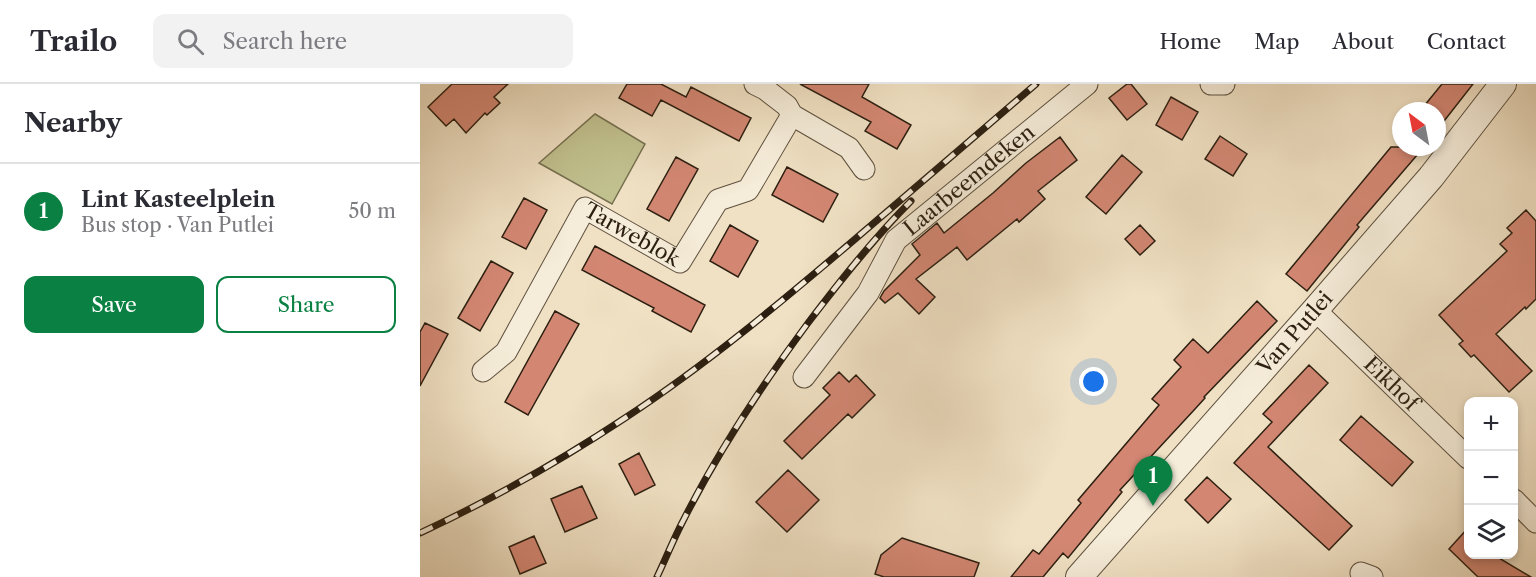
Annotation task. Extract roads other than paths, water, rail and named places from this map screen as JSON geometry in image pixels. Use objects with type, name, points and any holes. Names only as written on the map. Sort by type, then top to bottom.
[{"type":"street","name":"Laarbeemdeken","points":[[804,377],[868,293],[896,240],[1087,84]]},
{"type":"street","points":[[1211,84],[1224,84]]},
{"type":"street","name":"Van Putlei","points":[[1079,577],[1431,177],[1503,84]]},
{"type":"street","points":[[763,86],[787,106],[792,115],[849,148],[864,169]]},
{"type":"street","name":"Tarweblok","points":[[483,371],[506,352],[585,208],[680,262],[718,200],[748,190],[792,115]]},
{"type":"street","name":"Eikhof","points":[[1315,310],[1464,454]]},
{"type":"street","points":[[1518,504],[1536,522]]},
{"type":"railway","points":[[420,533],[550,465],[685,377],[798,287],[1036,84]]},
{"type":"railway","points":[[657,577],[697,493],[758,394],[832,292],[870,245],[911,201]]},
{"type":"place","name":"Lint Kasteelplein","points":[[1153,506]]}]
